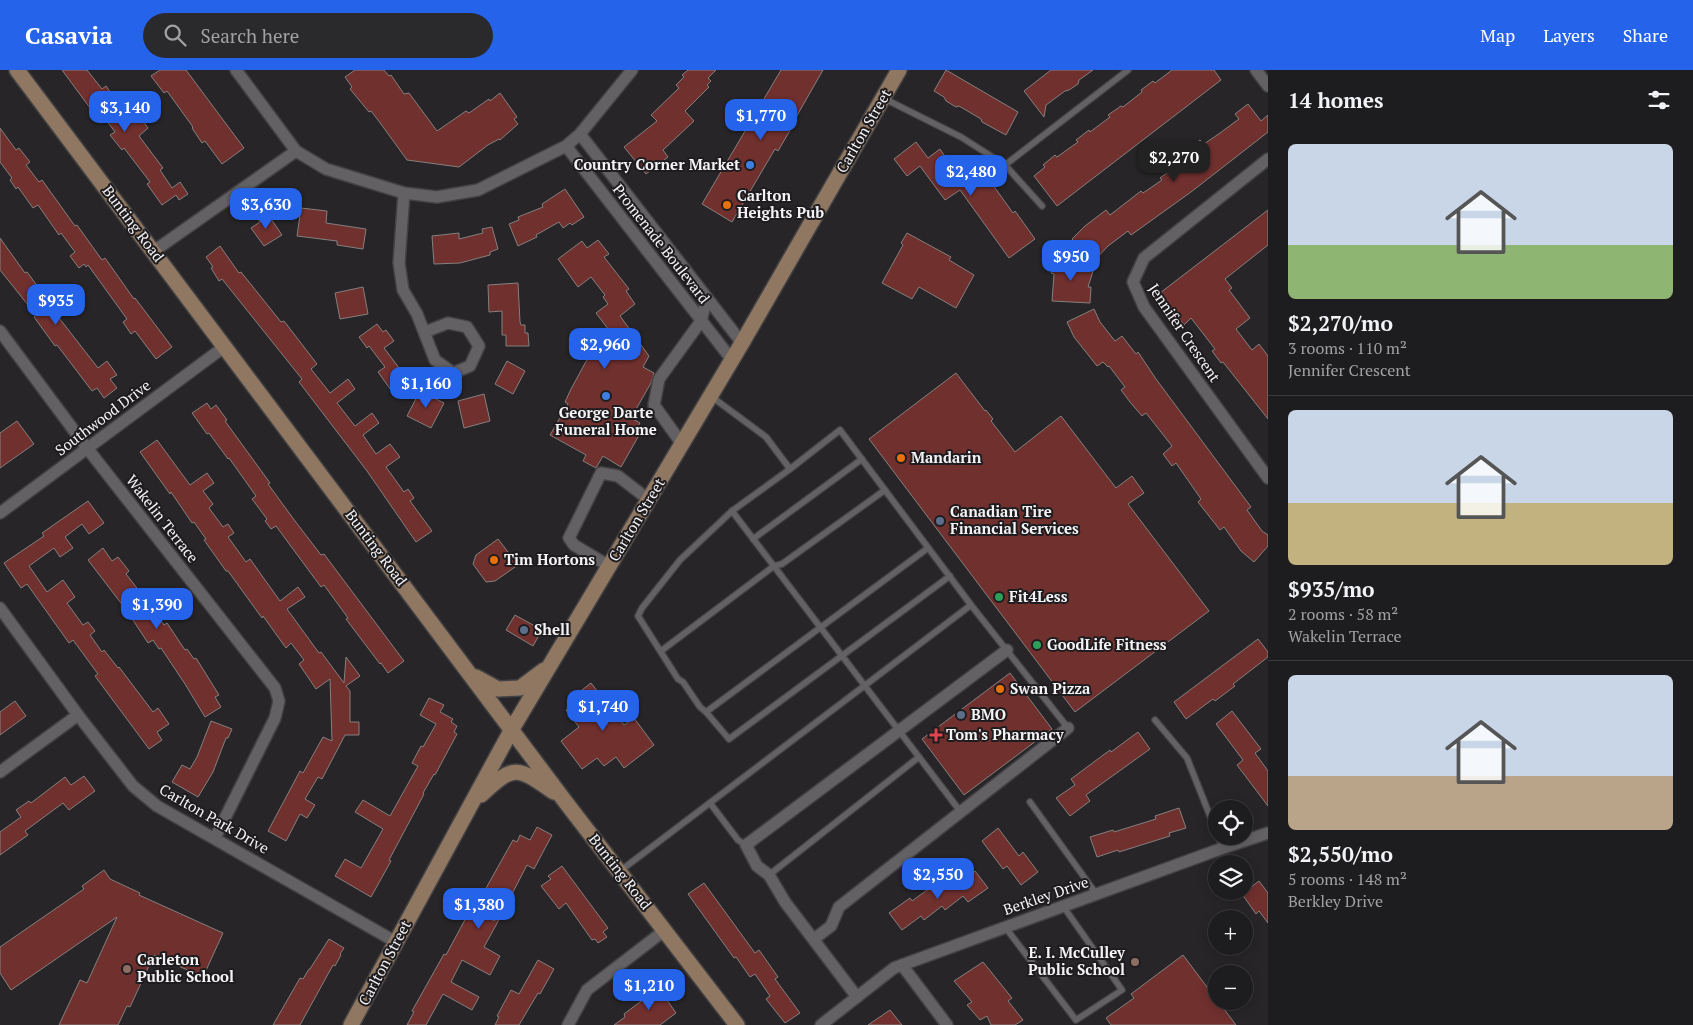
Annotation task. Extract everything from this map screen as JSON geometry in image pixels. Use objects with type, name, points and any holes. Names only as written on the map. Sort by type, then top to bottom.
[{"type":"main road","name":"Bunting Road","points":[[17,70],[564,800],[737,1025]]},
{"type":"main road","name":"Carlton Street","points":[[351,1025],[512,729],[742,343],[899,70]]},
{"type":"main road","points":[[470,674],[498,689],[520,688],[550,666]]},
{"type":"main road","points":[[471,805],[500,777],[513,772],[527,774],[564,800]]},
{"type":"street","points":[[236,70],[296,151],[326,169],[404,193],[437,197],[478,190],[566,146],[580,134],[632,70]]},
{"type":"street","points":[[1256,70],[1268,86]]},
{"type":"street","name":"Promenade Boulevard","points":[[580,134],[742,343]]},
{"type":"street","name":"Promenade Boulevard","points":[[566,146],[732,360]]},
{"type":"street","points":[[154,252],[296,151]]},
{"type":"street","name":"Jennifer Crescent","points":[[1268,159],[1144,258],[1133,282],[1144,307],[1268,478]]},
{"type":"street","points":[[404,193],[399,264],[403,290],[425,332],[435,360],[453,373],[470,366],[479,346],[467,328],[448,323],[425,332]]},
{"type":"street","points":[[682,444],[654,405],[659,379],[701,320],[707,298]]},
{"type":"street","name":"Wakelin Terrace","points":[[0,331],[88,448],[275,688],[279,701],[275,718],[215,838]]},
{"type":"street","name":"Southwood Drive","points":[[0,513],[224,346]]},
{"type":"street","points":[[609,566],[574,545],[569,538],[602,473],[618,476],[649,500]]},
{"type":"street","name":"Carlton Park Drive","points":[[0,608],[78,715],[133,786],[157,806],[396,942]]},
{"type":"street","points":[[858,997],[785,902],[769,875],[757,866],[746,845],[898,730],[1008,650]]},
{"type":"street","points":[[0,772],[78,715]]},
{"type":"street","points":[[814,939],[831,926],[839,907],[1068,728]]},
{"type":"street","name":"Berkley Drive","points":[[821,1025],[894,968],[1268,833]]},
{"type":"street","points":[[568,1025],[587,990],[665,930]]},
{"type":"street","points":[[902,965],[947,1025]]},
{"type":"lane","points":[[1005,165],[1128,70]]},
{"type":"lane","points":[[883,98],[961,137],[1005,165],[1042,206]]},
{"type":"lane","points":[[710,396],[766,437],[790,469]]},
{"type":"lane","points":[[950,576],[729,739],[700,707],[683,682],[678,679],[664,660],[661,651],[638,616],[642,608],[680,560],[732,511],[840,430],[950,576],[971,605],[1068,728]]},
{"type":"lane","points":[[753,539],[862,459]]},
{"type":"lane","points":[[661,651],[774,566],[782,564],[885,490]]},
{"type":"lane","points":[[732,511],[960,811]]},
{"type":"lane","points":[[706,712],[928,548]]},
{"type":"lane","points":[[620,871],[971,605]]},
{"type":"lane","points":[[1155,720],[1186,758],[1208,812]]},
{"type":"lane","points":[[769,875],[919,757]]},
{"type":"lane","points":[[710,802],[738,840],[746,845]]},
{"type":"lane","points":[[1030,802],[1097,895]]},
{"type":"lane","points":[[1005,927],[1076,1020],[1122,990],[1063,906]]},
{"type":"building","points":[[62,70],[87,70],[102,89],[106,86],[130,120],[138,114],[148,128],[139,136],[163,168],[160,170],[172,188],[180,182],[188,194],[179,200],[176,195],[162,205],[147,184],[150,182],[124,148],[122,150],[110,135],[115,132],[101,113],[96,116]]},
{"type":"building","points":[[160,70],[186,70],[244,148],[222,164],[205,141],[202,143],[167,91],[164,93],[151,76]]},
{"type":"building","points":[[355,70],[384,70],[389,76],[391,75],[404,94],[409,93],[437,131],[466,111],[469,113],[500,93],[517,117],[514,119],[518,124],[500,140],[488,145],[459,167],[407,160],[371,111],[369,112],[350,89],[352,87],[345,77]]},
{"type":"building","points":[[688,70],[716,70],[708,78],[711,81],[707,85],[709,87],[685,111],[694,121],[663,150],[668,157],[646,174],[624,147],[657,121],[651,115],[679,88],[676,85],[684,77],[682,75]]},
{"type":"building","points":[[781,70],[823,70],[778,151],[775,149],[732,222],[702,204]]},
{"type":"building","points":[[946,70],[1018,112],[1006,135],[982,122],[981,119],[959,106],[956,107],[946,101],[944,97],[934,91]]},
{"type":"building","points":[[1051,70],[1093,70],[1079,80],[1078,84],[1046,105],[1044,117],[1024,91]]},
{"type":"building","points":[[1172,70],[1214,70],[1221,80],[1057,206],[1034,176],[1045,167],[1043,165],[1055,155],[1057,157],[1078,142],[1076,140],[1110,117],[1108,115],[1121,106],[1123,107],[1153,81],[1155,83]]},
{"type":"building","points":[[1248,104],[1261,121],[1268,115],[1268,132],[1191,192],[1131,235],[1128,231],[1108,246],[1094,261],[1072,239],[1106,210],[1110,215],[1141,191],[1143,193],[1162,180],[1160,178],[1175,167],[1170,159],[1200,140],[1204,144],[1220,133],[1239,119],[1235,114]]},
{"type":"building","points":[[0,128],[16,150],[19,148],[30,162],[26,165],[39,182],[42,180],[102,260],[105,258],[172,347],[156,359],[135,331],[131,334],[123,322],[127,319],[88,265],[86,267],[84,264],[79,268],[70,256],[75,252],[61,233],[59,235],[38,205],[33,208],[18,187],[16,189],[10,180],[12,178],[0,162]]},
{"type":"building","points":[[916,142],[928,158],[940,149],[948,161],[951,159],[965,182],[980,171],[988,182],[990,181],[1013,213],[1015,211],[1035,239],[1009,258],[960,190],[945,200],[920,166],[907,176],[894,159]]},
{"type":"building","points":[[565,189],[584,217],[572,225],[570,223],[563,228],[559,222],[536,235],[537,237],[518,246],[509,224],[519,220],[518,217],[543,207],[542,204]]},
{"type":"building","points":[[301,208],[327,211],[326,223],[366,229],[363,249],[337,245],[337,241],[297,236]]},
{"type":"building","points":[[1268,210],[1268,245],[1225,279],[1232,288],[1229,290],[1250,318],[1236,329],[1252,350],[1259,344],[1268,356],[1268,419],[1223,362],[1221,363],[1212,351],[1215,349],[1191,318],[1184,325],[1160,293]]},
{"type":"building","points":[[267,213],[282,235],[264,246],[251,228],[260,222],[258,219]]},
{"type":"building","points":[[492,227],[498,249],[490,252],[490,255],[460,263],[434,264],[432,236],[459,233],[459,239],[483,233],[482,229]]},
{"type":"building","points":[[907,233],[951,257],[949,260],[974,275],[956,308],[919,287],[912,299],[882,283],[903,245],[901,243]]},
{"type":"building","points":[[0,238],[98,368],[107,361],[117,375],[110,379],[117,388],[104,398],[97,388],[92,391],[57,345],[55,346],[34,317],[36,315],[0,270]]},
{"type":"building","name":"George Darte Funeral Home","points":[[598,240],[609,254],[604,257],[629,289],[626,291],[635,304],[620,316],[649,356],[643,367],[654,373],[651,383],[631,418],[640,423],[633,434],[638,437],[621,467],[603,456],[596,468],[583,461],[586,455],[550,435],[568,404],[565,402],[589,356],[615,338],[596,313],[608,304],[603,297],[605,295],[591,277],[578,287],[558,259],[582,241],[587,248]]},
{"type":"building","points":[[220,246],[239,273],[241,272],[281,322],[284,321],[317,364],[311,369],[330,393],[348,379],[355,389],[337,403],[355,426],[372,413],[379,423],[363,435],[376,454],[390,444],[400,457],[386,467],[404,492],[408,489],[414,498],[410,501],[432,531],[416,542],[367,471],[299,382],[302,379],[222,279],[219,281],[206,257]]},
{"type":"building","points":[[1056,258],[1094,268],[1088,287],[1091,287],[1090,303],[1052,301],[1054,274],[1051,273]]},
{"type":"building","points":[[518,283],[520,322],[521,325],[525,325],[525,333],[528,333],[529,346],[506,346],[506,335],[502,335],[502,311],[489,312],[488,285]]},
{"type":"building","points":[[363,287],[368,314],[340,319],[335,293]]},
{"type":"building","points":[[1094,309],[1100,322],[1115,341],[1122,336],[1136,354],[1138,352],[1251,507],[1247,510],[1262,531],[1268,535],[1268,546],[1254,562],[1241,551],[1224,527],[1220,530],[1198,502],[1201,499],[1176,463],[1172,466],[1163,454],[1172,446],[1146,413],[1142,416],[1130,402],[1121,390],[1125,387],[1109,366],[1103,362],[1097,366],[1074,337],[1067,322]]},
{"type":"building","points":[[377,324],[383,332],[386,330],[394,341],[384,348],[409,381],[393,393],[378,372],[385,367],[369,346],[367,348],[359,337]]},
{"type":"building","points":[[507,361],[525,371],[513,394],[495,384]]},
{"type":"building","points":[[956,373],[993,419],[991,421],[1015,452],[1061,416],[1116,488],[1132,476],[1144,493],[1128,504],[1209,611],[1075,712],[869,439]]},
{"type":"building","points":[[420,391],[444,403],[431,428],[407,416]]},
{"type":"building","points":[[484,394],[490,421],[464,428],[458,401]]},
{"type":"building","points":[[207,403],[211,409],[216,405],[227,420],[225,421],[292,517],[321,555],[324,554],[404,661],[388,673],[346,619],[348,618],[324,585],[321,587],[276,526],[271,529],[265,521],[267,519],[252,499],[256,496],[229,458],[209,433],[207,434],[192,413]]},
{"type":"building","points":[[17,421],[34,444],[0,468],[0,433]]},
{"type":"building","points":[[157,440],[190,485],[207,473],[214,483],[203,491],[213,504],[209,508],[223,527],[228,524],[234,533],[228,537],[246,562],[250,559],[280,601],[298,587],[305,597],[287,609],[344,683],[346,657],[360,676],[346,686],[350,691],[350,722],[359,722],[359,735],[345,735],[322,779],[318,777],[305,799],[315,805],[307,818],[300,814],[286,841],[268,831],[300,771],[303,773],[323,737],[332,741],[330,679],[316,689],[299,664],[304,660],[291,643],[286,648],[228,571],[226,571],[194,522],[192,523],[171,492],[170,494],[140,452]]},
{"type":"building","points":[[88,501],[104,523],[89,534],[82,524],[65,537],[73,548],[60,557],[54,548],[29,566],[47,592],[63,580],[75,597],[67,603],[83,625],[88,622],[95,631],[90,635],[102,652],[104,650],[119,667],[153,712],[158,708],[169,724],[157,732],[162,740],[149,749],[95,676],[98,674],[73,640],[69,643],[27,584],[21,588],[4,563],[44,536],[42,533]]},
{"type":"building","name":"Tim Hortons","points":[[498,539],[518,565],[495,581],[486,582],[473,564],[476,555]]},
{"type":"building","points":[[103,548],[112,561],[118,557],[129,571],[126,574],[140,592],[143,590],[153,604],[150,606],[164,625],[167,623],[185,650],[187,649],[194,659],[196,658],[219,695],[215,697],[221,707],[205,717],[161,648],[159,649],[153,640],[148,643],[127,611],[88,560]]},
{"type":"building","name":"Shell","points":[[515,615],[542,630],[533,646],[506,630]]},
{"type":"building","points":[[1258,639],[1268,652],[1268,657],[1233,684],[1235,686],[1215,701],[1213,699],[1186,719],[1174,702]]},
{"type":"building","points":[[1010,673],[1052,729],[964,795],[922,739]]},
{"type":"building","points":[[591,683],[624,725],[634,718],[654,745],[624,768],[616,757],[604,766],[597,758],[582,769],[561,741],[579,727],[566,710],[573,705],[569,700]]},
{"type":"building","points":[[429,698],[444,705],[440,712],[453,719],[451,722],[457,726],[454,732],[457,734],[423,793],[389,860],[391,861],[371,897],[335,876],[345,859],[361,868],[383,829],[355,812],[363,800],[390,816],[418,766],[412,763],[436,724],[420,715]]},
{"type":"building","points":[[15,701],[26,716],[0,735],[0,712]]},
{"type":"building","points":[[1232,711],[1261,749],[1255,753],[1268,771],[1268,806],[1237,765],[1243,760],[1216,724]]},
{"type":"building","points":[[211,721],[232,729],[228,738],[226,738],[213,772],[198,797],[172,782],[182,765],[190,769],[197,757]]},
{"type":"building","points":[[1138,732],[1150,749],[1086,795],[1090,801],[1070,816],[1056,798],[1075,785],[1071,779]]},
{"type":"building","points":[[84,776],[95,791],[69,810],[63,803],[25,831],[28,835],[0,855],[0,832],[21,817],[16,810],[29,801],[31,803],[65,777],[71,785]]},
{"type":"building","points":[[1179,808],[1186,828],[1169,833],[1170,836],[1097,857],[1090,837],[1156,819],[1155,816]]},
{"type":"building","points":[[537,827],[552,835],[534,869],[527,865],[512,894],[504,890],[489,918],[494,921],[501,916],[484,947],[500,956],[490,975],[462,960],[451,982],[479,997],[472,1010],[443,994],[426,1025],[407,1025],[414,1012],[412,1011],[444,954],[446,955],[482,888],[485,890],[513,840],[517,842],[520,835],[530,840]]},
{"type":"building","points":[[998,828],[1019,856],[1023,852],[1038,872],[1021,885],[1007,866],[1003,869],[982,841]]},
{"type":"building","points":[[562,866],[608,928],[603,932],[607,937],[598,943],[595,939],[592,940],[566,903],[559,909],[541,886],[551,879],[548,876]]},
{"type":"building","points":[[104,870],[110,879],[140,893],[139,895],[223,933],[203,977],[154,955],[130,1007],[127,1006],[118,1025],[59,1025],[80,980],[87,983],[117,917],[11,990],[0,973],[0,947],[84,889],[82,886]]},
{"type":"building","points":[[975,871],[988,888],[968,902],[963,896],[945,910],[942,906],[924,920],[921,916],[902,930],[889,913],[910,898],[912,901],[930,888],[933,892],[952,878],[957,885]]},
{"type":"building","points":[[1259,881],[1268,893],[1268,923],[1259,911],[1256,914],[1246,900],[1253,900],[1253,886]]},
{"type":"building","points":[[704,883],[755,953],[759,950],[778,977],[775,979],[800,1013],[785,1023],[766,999],[770,996],[755,974],[750,977],[736,957],[734,958],[688,894]]},
{"type":"building","points":[[329,939],[344,948],[300,1025],[273,1025],[300,978],[303,979]]},
{"type":"building","points":[[1183,955],[1208,988],[1208,1010],[1225,1010],[1236,1025],[1111,1025],[1106,1018],[1134,998],[1131,994]]},
{"type":"building","points":[[538,960],[554,969],[540,994],[538,993],[519,1025],[495,1025],[499,1017],[497,1016],[511,990],[519,994]]},
{"type":"building","points":[[983,962],[1012,998],[1008,1001],[1023,1020],[1015,1025],[991,1025],[987,1016],[980,1020],[967,1005],[972,1002],[954,981]]},
{"type":"building","points":[[658,987],[676,1013],[660,1025],[614,1025],[625,1017],[624,1014],[644,999],[643,997]]},
{"type":"building","points":[[890,1010],[902,1025],[868,1025]]},
{"type":"place","name":"Country Corner Market","points":[[750,165]]},
{"type":"place","name":"Carlton Heights Pub","points":[[727,205]]},
{"type":"place","name":"George Darte Funeral Home","points":[[606,396]]},
{"type":"place","name":"Mandarin","points":[[901,458]]},
{"type":"place","name":"Canadian Tire Financial Services","points":[[940,521]]},
{"type":"place","name":"Tim Hortons","points":[[494,560]]},
{"type":"place","name":"Fit4Less","points":[[999,597]]},
{"type":"place","name":"Shell","points":[[524,630]]},
{"type":"place","name":"GoodLife Fitness","points":[[1037,645]]},
{"type":"place","name":"Swan Pizza","points":[[1000,689]]},
{"type":"place","name":"BMO","points":[[961,715]]},
{"type":"place","name":"Tom's Pharmacy","points":[[936,735]]},
{"type":"place","name":"E. I. McCulley Public School","points":[[1135,962]]},
{"type":"place","name":"Carleton Public School","points":[[127,969]]}]
